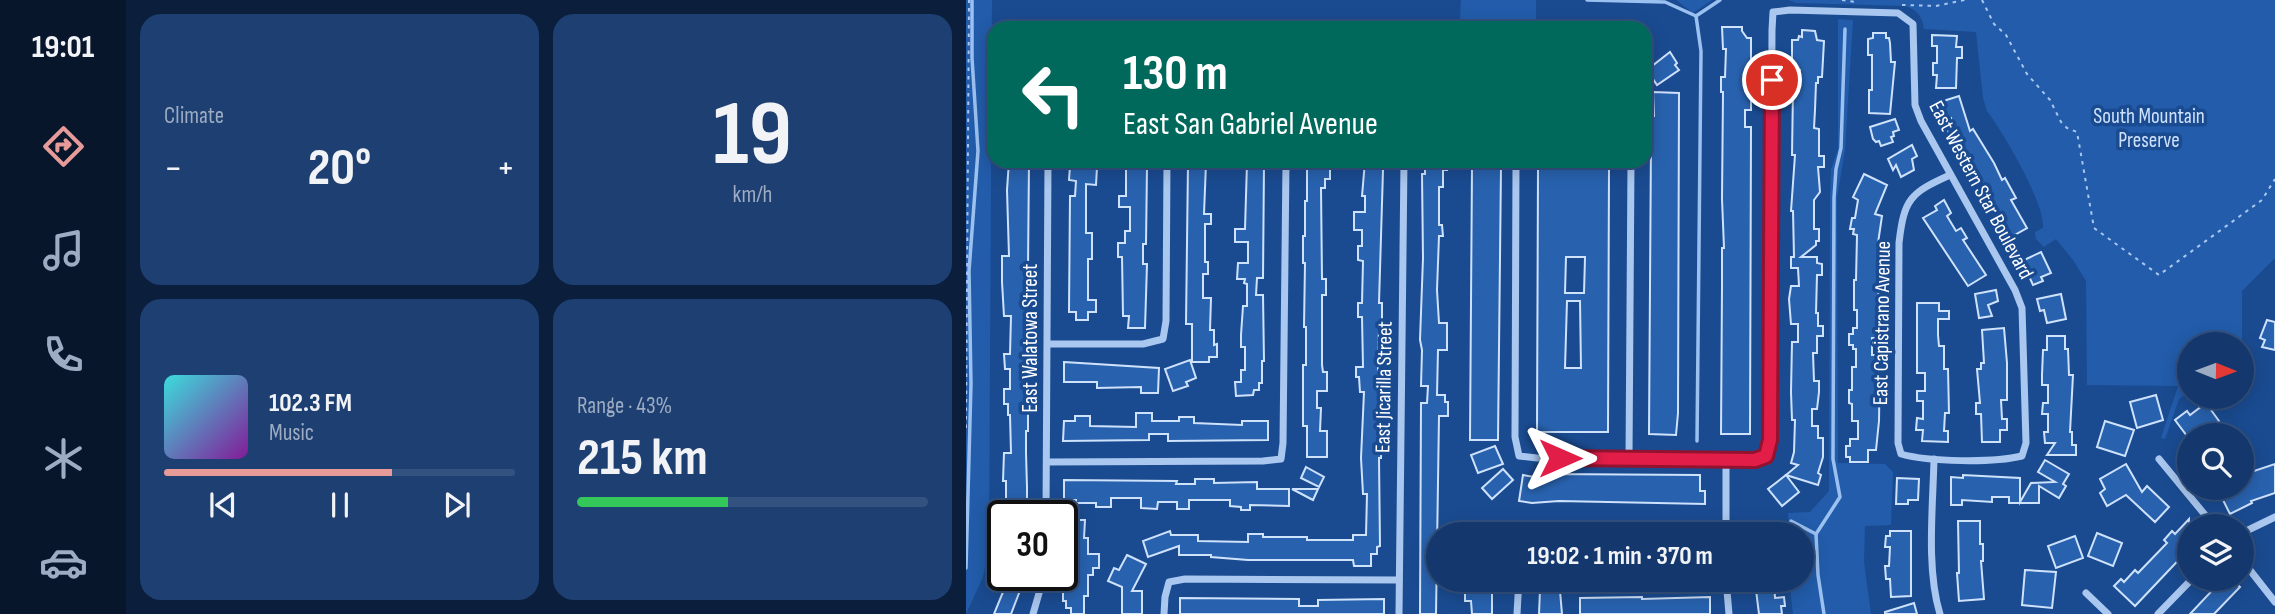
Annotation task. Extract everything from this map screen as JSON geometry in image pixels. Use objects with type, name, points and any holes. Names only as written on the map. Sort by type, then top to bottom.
[{"type":"street","name":"East Western Star Boulevard","points":[[1726,460],[1755,460],[1766,456],[1770,440],[1773,12],[1898,13],[1913,24],[1915,105],[1921,121],[2015,290],[2022,308],[2026,443],[2022,456],[2006,460],[1934,458]]},
{"type":"street","name":"East Walatowa Street","points":[[1046,500],[1048,168]]},
{"type":"street","points":[[1048,344],[1143,344],[1163,339],[1166,321],[1167,168]]},
{"type":"street","points":[[1047,462],[1281,459],[1286,168]]},
{"type":"street","name":"East Jicarilla Street","points":[[1399,614],[1404,168]]},
{"type":"street","points":[[1516,168],[1515,437],[1519,456],[1726,460],[1726,522]]},
{"type":"street","points":[[1629,459],[1631,168]]},
{"type":"street","name":"East Capistrano Avenue","points":[[1934,458],[1901,454],[1898,443],[1899,243],[1902,215],[1911,198],[1923,187],[1950,175]]},
{"type":"street","points":[[1934,458],[1934,592],[1940,614]]},
{"type":"street","points":[[2159,459],[2204,514]]},
{"type":"street","points":[[2254,527],[2275,517]]},
{"type":"street","points":[[2254,575],[2275,602]]},
{"type":"street","points":[[1164,614],[1169,582],[1185,579],[1399,580]]},
{"type":"street","points":[[1033,614],[1040,591]]},
{"type":"street","points":[[2158,614],[2180,591]]},
{"type":"street","points":[[1517,614],[1518,592]]},
{"type":"street","points":[[1727,592],[1729,614]]},
{"type":"street","points":[[2086,593],[2108,614]]},
{"type":"path","points":[[966,428],[969,0]]},
{"type":"path","points":[[1842,0],[1859,3]]},
{"type":"path","points":[[1898,4],[1937,6],[1965,0]]},
{"type":"path","points":[[1982,0],[1998,30],[2006,35],[2027,74],[2050,100],[2061,122],[2077,132],[2094,228],[2159,275],[2262,200],[2275,179]]},
{"type":"green space","points":[[966,0],[992,0],[992,21],[987,21],[987,168],[991,168],[989,500],[987,500],[987,557],[983,577],[966,614]]},
{"type":"green space","points":[[1461,0],[1536,0],[1536,19],[1460,19]]},
{"type":"green space","points":[[1676,0],[1712,0],[1693,13]]},
{"type":"green space","name":"South Mountain Preserve","points":[[1788,0],[2275,0],[2275,258],[2242,291],[2242,332],[2177,332],[2177,386],[2087,385],[2086,281],[2056,239],[2044,247],[2036,239],[2035,232],[2043,228],[2042,217],[2022,168],[1987,111],[1983,98],[1976,32],[1924,29],[1918,14],[1904,6],[1796,3]]},
{"type":"green space","points":[[1838,19],[1853,20],[1845,150],[1837,198],[1838,463],[1885,464],[1893,472],[1891,525],[1865,526],[1864,562],[1871,614],[1793,614],[1790,592],[1814,592],[1814,522],[1788,522],[1788,513],[1810,512],[1829,491],[1830,197],[1831,169],[1838,149]]},
{"type":"green space","name":"South Mountain Preserve","points":[[2177,389],[2177,405],[2165,439],[2161,438]]},
{"type":"building","points":[[1722,27],[1742,27],[1747,38],[1751,38],[1751,110],[1745,110],[1745,127],[1751,127],[1750,434],[1721,434],[1724,248],[1721,77],[1725,77],[1726,49],[1723,49]]},
{"type":"building","points":[[1802,30],[1815,31],[1817,40],[1824,41],[1822,77],[1818,77],[1816,83],[1814,128],[1819,129],[1819,156],[1824,156],[1824,167],[1818,167],[1820,192],[1814,200],[1814,229],[1819,229],[1819,241],[1801,257],[1817,257],[1817,263],[1822,264],[1822,275],[1817,275],[1816,313],[1818,326],[1823,326],[1823,336],[1817,336],[1817,353],[1813,353],[1814,381],[1819,381],[1819,392],[1817,409],[1812,409],[1812,426],[1818,426],[1818,438],[1823,438],[1818,485],[1786,475],[1798,465],[1791,463],[1795,420],[1792,420],[1791,392],[1792,342],[1798,342],[1798,324],[1791,324],[1789,299],[1791,286],[1799,286],[1798,268],[1791,268],[1791,257],[1794,257],[1791,211],[1795,155],[1792,155],[1793,88],[1799,88],[1800,70],[1792,70],[1792,40],[1802,37]]},
{"type":"building","points":[[1873,33],[1886,33],[1890,43],[1891,62],[1895,62],[1890,114],[1869,113],[1872,55],[1868,55],[1868,39],[1873,38]]},
{"type":"building","points":[[1932,35],[1957,36],[1956,47],[1962,47],[1962,58],[1957,58],[1956,88],[1936,88],[1937,75],[1933,75],[1933,63],[1937,63],[1937,46],[1932,46]]},
{"type":"building","points":[[1670,52],[1679,70],[1657,85],[1652,78],[1652,66]]},
{"type":"building","points":[[1653,92],[1679,93],[1676,435],[1649,434],[1651,168]]},
{"type":"building","points":[[1959,96],[1970,131],[1973,129],[2002,180],[2005,178],[2016,198],[2011,200],[2027,228],[2011,237],[2009,234],[2007,236],[1996,219],[2001,217],[1990,199],[1986,201],[1981,192],[1986,189],[1976,172],[1971,175],[1966,166],[1971,163],[1962,148],[1956,152],[1950,141],[1946,126],[1952,122],[1951,118],[1944,120],[1942,112],[1937,114],[1934,104]]},
{"type":"building","points":[[1895,119],[1899,130],[1893,132],[1893,142],[1881,146],[1879,141],[1873,139],[1870,127]]},
{"type":"building","points":[[1912,145],[1917,156],[1912,159],[1914,170],[1901,177],[1896,165],[1893,170],[1888,159]]},
{"type":"building","points":[[1009,168],[1029,168],[1028,269],[1025,290],[1028,290],[1027,499],[1024,500],[1006,500],[1006,481],[1003,481],[1004,453],[1011,453],[1010,415],[1008,404],[1004,404],[1004,389],[1010,389],[1010,369],[1005,369],[1004,354],[1010,354],[1011,316],[1004,316],[1002,282],[1002,256],[1009,256]]},
{"type":"building","points":[[1070,168],[1097,168],[1096,185],[1086,184],[1086,233],[1092,233],[1092,259],[1088,259],[1088,300],[1096,300],[1096,312],[1088,312],[1088,320],[1076,320],[1076,312],[1069,312],[1070,196],[1075,196],[1076,181],[1069,180]]},
{"type":"building","points":[[1126,168],[1147,168],[1146,244],[1143,244],[1143,264],[1147,264],[1145,328],[1128,328],[1129,316],[1123,316],[1122,257],[1118,257],[1118,243],[1125,243],[1125,231],[1130,231],[1130,207],[1119,207],[1119,196],[1126,196]]},
{"type":"building","points":[[1188,168],[1206,168],[1204,214],[1211,214],[1211,224],[1205,224],[1205,262],[1208,262],[1208,274],[1203,274],[1203,298],[1211,298],[1210,330],[1214,330],[1217,357],[1209,357],[1209,362],[1192,362],[1192,324],[1186,324]]},
{"type":"building","points":[[1247,168],[1264,168],[1263,278],[1257,278],[1256,295],[1263,295],[1262,383],[1259,383],[1259,390],[1254,390],[1253,395],[1236,396],[1235,382],[1241,382],[1241,370],[1245,370],[1245,347],[1241,347],[1241,335],[1243,306],[1247,306],[1247,284],[1244,283],[1245,279],[1237,279],[1238,263],[1248,263],[1248,242],[1235,242],[1235,229],[1245,229]]},
{"type":"building","points":[[1307,168],[1330,168],[1330,179],[1325,179],[1325,188],[1321,188],[1322,279],[1326,279],[1326,295],[1322,295],[1322,365],[1323,372],[1327,372],[1327,391],[1317,391],[1317,408],[1321,408],[1320,431],[1327,431],[1327,457],[1307,457],[1307,426],[1303,426],[1306,327],[1303,236]]},
{"type":"building","points":[[1364,168],[1383,168],[1379,303],[1382,303],[1382,329],[1379,329],[1378,361],[1382,432],[1379,458],[1380,546],[1377,547],[1377,554],[1371,554],[1371,566],[1354,566],[1353,560],[1248,560],[1211,555],[1179,555],[1179,546],[1148,557],[1143,541],[1170,531],[1171,535],[1198,535],[1198,541],[1248,542],[1248,534],[1263,534],[1263,537],[1307,537],[1307,540],[1353,540],[1353,535],[1366,535],[1367,494],[1363,494],[1361,458],[1364,392],[1360,392],[1359,377],[1356,377],[1356,367],[1363,367],[1362,317],[1358,317],[1358,303],[1362,303],[1363,261],[1358,260],[1358,246],[1362,246],[1362,230],[1354,230],[1354,212],[1365,212],[1365,196],[1362,196]]},
{"type":"building","points":[[1425,168],[1447,168],[1443,170],[1443,187],[1439,187],[1439,225],[1442,225],[1443,236],[1439,236],[1437,290],[1439,323],[1447,323],[1447,350],[1438,350],[1437,395],[1445,395],[1448,416],[1439,416],[1437,522],[1426,522],[1426,592],[1436,592],[1436,614],[1420,614],[1421,403],[1427,403],[1428,386],[1421,386],[1422,174],[1425,174]]},
{"type":"building","points":[[1472,168],[1501,168],[1498,440],[1470,440]]},
{"type":"building","points":[[1538,169],[1609,169],[1608,432],[1537,432]],"holes":[[[1566,257],[1585,257],[1584,293],[1565,293]],[[1567,301],[1580,301],[1581,368],[1565,368]]]},
{"type":"building","points":[[1864,174],[1887,185],[1875,214],[1882,216],[1878,243],[1879,338],[1872,338],[1872,355],[1880,355],[1879,421],[1876,450],[1868,450],[1868,462],[1850,462],[1850,457],[1846,457],[1846,446],[1850,446],[1850,439],[1858,439],[1858,421],[1852,421],[1852,404],[1849,403],[1852,367],[1856,367],[1856,349],[1849,345],[1849,334],[1853,334],[1853,328],[1857,328],[1854,280],[1857,235],[1853,234],[1854,229],[1850,229],[1858,200],[1853,197]]},
{"type":"building","points":[[1944,200],[1951,213],[1947,216],[1956,231],[1961,228],[1967,238],[1963,240],[1986,275],[1968,286],[1923,218],[1937,210],[1935,206]]},
{"type":"building","points":[[2041,252],[2051,273],[2041,277],[2043,281],[2033,285],[2022,261]]},
{"type":"building","points":[[1996,290],[1998,301],[1988,305],[1992,316],[1979,318],[1975,294]]},
{"type":"building","points":[[2061,294],[2066,319],[2047,323],[2044,310],[2040,311],[2037,299]]},
{"type":"building","points":[[1917,303],[1939,303],[1939,311],[1949,311],[1949,319],[1938,319],[1939,346],[1944,346],[1944,369],[1948,369],[1949,413],[1945,413],[1944,431],[1948,431],[1948,442],[1922,441],[1923,430],[1916,430],[1917,418],[1923,419],[1923,401],[1917,401],[1917,391],[1925,391],[1925,373],[1917,373]]},
{"type":"building","points":[[2267,320],[2275,322],[2275,350],[2262,347],[2265,340],[2260,338]]},
{"type":"building","points":[[2004,328],[2007,400],[2001,400],[2002,419],[2007,419],[2007,430],[2000,430],[2000,442],[1982,442],[1981,414],[1976,414],[1976,403],[1980,403],[1977,369],[1981,369],[1981,363],[1984,363],[1982,330]]},
{"type":"building","points":[[2047,336],[2065,336],[2069,375],[2073,375],[2070,432],[2072,445],[2076,445],[2076,455],[2047,455],[2055,443],[2045,443],[2044,432],[2048,432],[2048,414],[2042,414],[2043,403],[2048,403],[2048,385],[2042,385],[2043,350],[2047,350]]},
{"type":"building","points":[[1190,360],[1196,378],[1186,382],[1188,386],[1173,391],[1165,369]]},
{"type":"building","points":[[1064,362],[1159,368],[1158,393],[1141,393],[1141,387],[1097,388],[1097,382],[1064,382]]},
{"type":"building","points":[[2156,395],[2163,420],[2137,428],[2130,402]]},
{"type":"building","points":[[2197,410],[2211,410],[2219,421],[2177,423],[2175,420],[2187,411],[2190,415]]},
{"type":"building","points":[[1136,413],[1152,413],[1152,421],[1179,421],[1179,417],[1194,417],[1194,423],[1242,425],[1242,421],[1268,421],[1268,440],[1168,441],[1168,434],[1149,434],[1149,440],[1063,441],[1064,421],[1075,421],[1075,416],[1090,416],[1090,426],[1136,427]]},
{"type":"building","points":[[2105,421],[2134,430],[2125,456],[2097,447]]},
{"type":"building","points":[[1495,446],[1503,464],[1478,473],[1471,455]]},
{"type":"building","points":[[2045,460],[2069,474],[2059,498],[2039,486],[2039,503],[2009,503],[2009,497],[1992,497],[1992,502],[1962,500],[1962,505],[1951,505],[1951,477],[1963,478],[1963,475],[2020,478],[2020,502],[2031,483],[2055,482],[2038,472]]},
{"type":"building","points":[[2126,464],[2142,492],[2147,486],[2169,507],[2155,522],[2126,495],[2107,506],[2100,493],[2105,489],[2100,479]]},
{"type":"building","points":[[2275,464],[2275,493],[2254,500],[2254,471]]},
{"type":"building","points":[[1306,467],[1324,477],[1319,487],[1301,478]]},
{"type":"building","points":[[1503,469],[1513,480],[1492,499],[1482,488]]},
{"type":"building","points":[[1546,474],[1700,475],[1700,491],[1705,491],[1705,504],[1519,501],[1523,475],[1546,479]]},
{"type":"building","points":[[1786,475],[1799,492],[1782,506],[1768,489]]},
{"type":"building","points":[[1897,478],[1919,479],[1918,500],[1908,500],[1908,504],[1896,504]]},
{"type":"building","points":[[1195,479],[1214,479],[1214,483],[1257,482],[1257,489],[1289,489],[1289,506],[1250,505],[1250,510],[1241,510],[1241,507],[1230,506],[1230,500],[1189,500],[1189,509],[1177,509],[1177,502],[1158,502],[1157,509],[1141,508],[1141,498],[1111,498],[1111,507],[1096,507],[1096,503],[1064,500],[1064,480],[1177,481],[1176,484],[1195,484]]},
{"type":"building","points":[[1292,489],[1318,489],[1313,500]]},
{"type":"building","points":[[2223,500],[2254,500],[2252,503],[2230,514]]},
{"type":"building","points":[[1078,520],[1085,520],[1084,538],[1088,538],[1088,554],[1099,554],[1099,568],[1093,568],[1093,575],[1088,575],[1088,596],[1084,596],[1084,614],[1071,614],[1071,608],[1066,608],[1066,601],[1063,601],[1063,591],[1078,591]]},
{"type":"building","points":[[1958,521],[1980,521],[1984,599],[1959,601]]},
{"type":"building","points":[[1890,531],[1911,531],[1911,596],[1891,597],[1890,579],[1886,579],[1885,566],[1889,566],[1890,547],[1885,547],[1886,536],[1890,536]]},
{"type":"building","points":[[2172,531],[2175,534],[2177,532],[2177,562],[2135,606],[2114,586],[2121,579],[2124,582],[2135,570],[2138,573],[2167,543],[2164,540]]},
{"type":"building","points":[[2097,533],[2122,543],[2113,566],[2088,556]]},
{"type":"building","points":[[2075,536],[2083,558],[2056,568],[2048,546]]},
{"type":"building","points":[[1127,555],[1146,564],[1132,591],[1142,591],[1142,614],[1122,614],[1122,587],[1108,581],[1114,568],[1119,570]]},
{"type":"building","points":[[2025,570],[2056,572],[2052,608],[2022,605]]},
{"type":"building","points":[[1003,591],[1020,591],[1011,614],[994,614]]},
{"type":"building","points":[[2212,591],[2236,591],[2214,614],[2190,614]]},
{"type":"building","points":[[1465,592],[1492,592],[1492,614],[1472,614],[1471,601],[1465,601]]},
{"type":"building","points":[[1540,592],[1560,592],[1562,614],[1539,614]]},
{"type":"building","points":[[1756,592],[1775,592],[1775,598],[1784,597],[1782,614],[1759,614]]},
{"type":"building","points":[[1710,597],[1710,614],[1580,614],[1580,598]]},
{"type":"building","points":[[1180,598],[1299,599],[1299,606],[1318,606],[1318,600],[1384,599],[1384,614],[1180,614]]},
{"type":"building","points":[[1914,603],[1917,614],[1885,614],[1885,612]]},
{"type":"waterway","points":[[966,568],[971,384],[969,271],[978,151],[972,58],[972,0]]},
{"type":"waterway","points":[[1587,0],[1665,2],[1696,16],[1701,51],[1697,441]]},
{"type":"waterway","points":[[1696,16],[1720,0]]},
{"type":"waterway","points":[[1824,614],[1816,534],[1840,497],[1833,459],[1834,198],[1841,148],[1845,29]]},
{"type":"waterway","points":[[1791,521],[1816,534]]},
{"type":"route","points":[[1560,458],[1755,460],[1766,456],[1770,440],[1772,80]]}]
